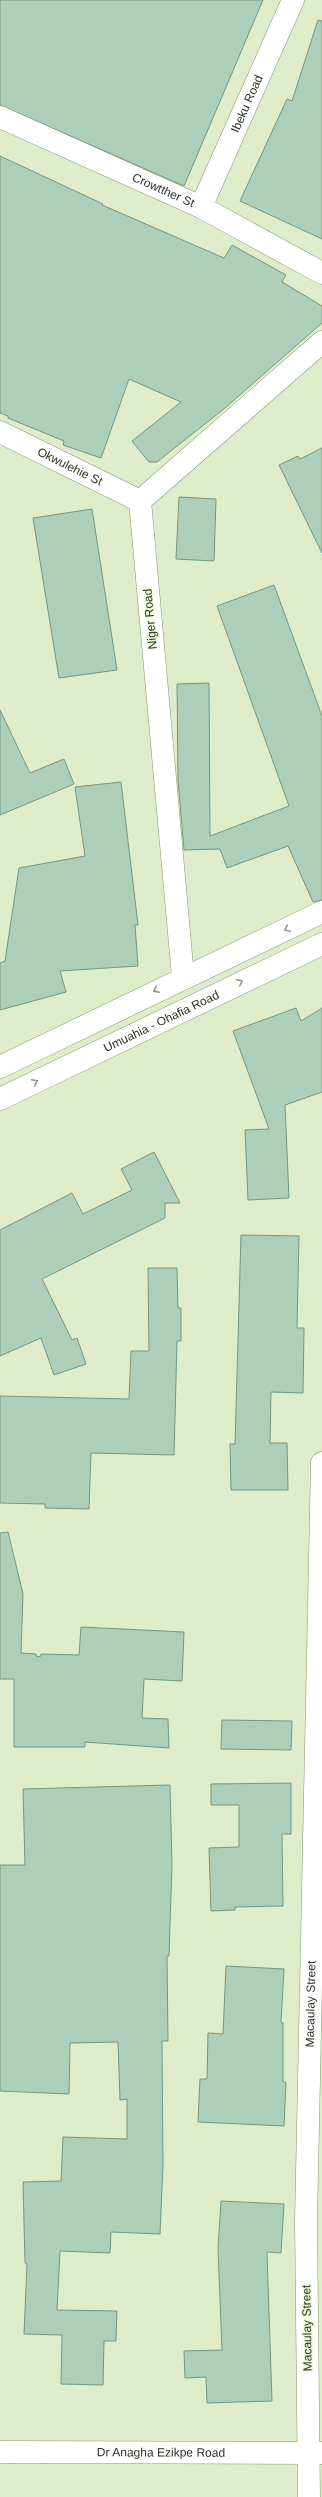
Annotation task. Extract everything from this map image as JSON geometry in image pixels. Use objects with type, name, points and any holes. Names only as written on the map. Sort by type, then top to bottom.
[{"type":"street","name":"Ibeku Road","points":[[201,207],[293,0]]},
{"type":"street","name":"Crowtther St","points":[[0,117],[201,207],[322,273]]},
{"type":"street","points":[[140,501],[322,342]]},
{"type":"street","name":"Okwulehie St","points":[[0,432],[140,501]]},
{"type":"street","name":"Niger Road","points":[[140,501],[183,977]]},
{"type":"street","points":[[0,1067],[183,977],[322,912]]},
{"type":"street","name":"Umuahia - Ohafia Road","points":[[0,1099],[322,944]]},
{"type":"street","name":"Macaulay Street","points":[[308,2497],[316,2453],[306,2221],[322,1463]]},
{"type":"street","name":"Dr Anagha Ezikpe Road","points":[[0,2452],[316,2453]]},
{"type":"building","points":[[0,0],[263,0],[184,186],[0,105]]},
{"type":"building","points":[[318,20],[322,21],[322,239],[240,201],[287,99],[292,101]]},
{"type":"building","points":[[0,156],[103,204],[102,205],[224,258],[232,245],[286,275],[282,282],[322,306],[322,323],[225,408],[157,462],[149,462],[132,441],[181,402],[129,379],[101,458],[63,445],[64,441],[8,418],[8,416],[0,413]]},
{"type":"building","points":[[322,448],[322,553],[279,465],[298,456],[300,459]]},
{"type":"building","points":[[179,497],[216,499],[214,561],[176,559]]},
{"type":"building","points":[[92,509],[117,670],[59,678],[33,518]]},
{"type":"building","points":[[274,585],[322,716],[322,900],[313,902],[288,846],[227,868],[220,849],[184,850],[178,780],[177,684],[209,683],[210,836],[289,806],[217,606]]},
{"type":"building","points":[[0,710],[30,773],[64,759],[74,784],[0,815]]},
{"type":"building","points":[[121,782],[138,925],[135,925],[138,966],[60,971],[66,992],[0,1010],[0,963],[5,961],[19,868],[85,856],[75,787]]},
{"type":"building","points":[[296,1008],[301,1021],[322,1008],[322,1092],[285,1105],[289,1198],[248,1200],[245,1130],[269,1129],[233,1031]]},
{"type":"building","points":[[154,1152],[180,1203],[165,1203],[165,1218],[42,1279],[72,1340],[77,1338],[86,1364],[54,1375],[41,1338],[0,1356],[0,1230],[72,1193],[83,1214],[132,1190],[121,1169]]},
{"type":"building","points":[[241,1235],[299,1236],[297,1328],[304,1328],[303,1393],[271,1392],[270,1443],[287,1443],[288,1490],[231,1490],[230,1444],[235,1444]]},
{"type":"building","points":[[148,1268],[177,1268],[178,1308],[181,1308],[181,1341],[177,1341],[174,1455],[91,1453],[89,1509],[45,1508],[45,1504],[0,1503],[0,1396],[129,1399],[131,1351],[149,1351]]},
{"type":"building","points":[[8,1532],[23,1594],[21,1653],[36,1654],[37,1657],[41,1656],[41,1654],[79,1655],[81,1627],[184,1632],[182,1681],[144,1679],[142,1718],[168,1719],[169,1748],[85,1742],[85,1747],[14,1747],[14,1679],[0,1679],[0,1533]]},
{"type":"building","points":[[222,1720],[292,1721],[291,1750],[221,1749]]},
{"type":"building","points":[[291,1783],[291,1834],[282,1834],[283,1906],[235,1907],[235,1910],[211,1911],[209,1848],[239,1847],[239,1805],[211,1805],[211,1784]]},
{"type":"building","points":[[170,1785],[172,1864],[169,1956],[167,1956],[168,2041],[162,2041],[163,2165],[160,2234],[111,2232],[110,2253],[60,2251],[57,2310],[117,2311],[116,2341],[104,2341],[103,2385],[61,2384],[62,2335],[24,2334],[27,2264],[25,2263],[23,2182],[61,2181],[63,2137],[127,2139],[127,2099],[120,2100],[118,2042],[70,2043],[69,2094],[0,2091],[0,1865],[25,1865],[23,1789]]},
{"type":"building","points":[[226,1966],[284,1969],[281,2023],[283,2023],[283,2082],[286,2082],[284,2126],[198,2122],[200,2079],[207,2079],[208,2033],[223,2034]]},
{"type":"building","points":[[221,2201],[284,2204],[281,2253],[267,2252],[272,2401],[207,2403],[206,2377],[185,2378],[184,2351],[222,2350],[218,2249]]}]
